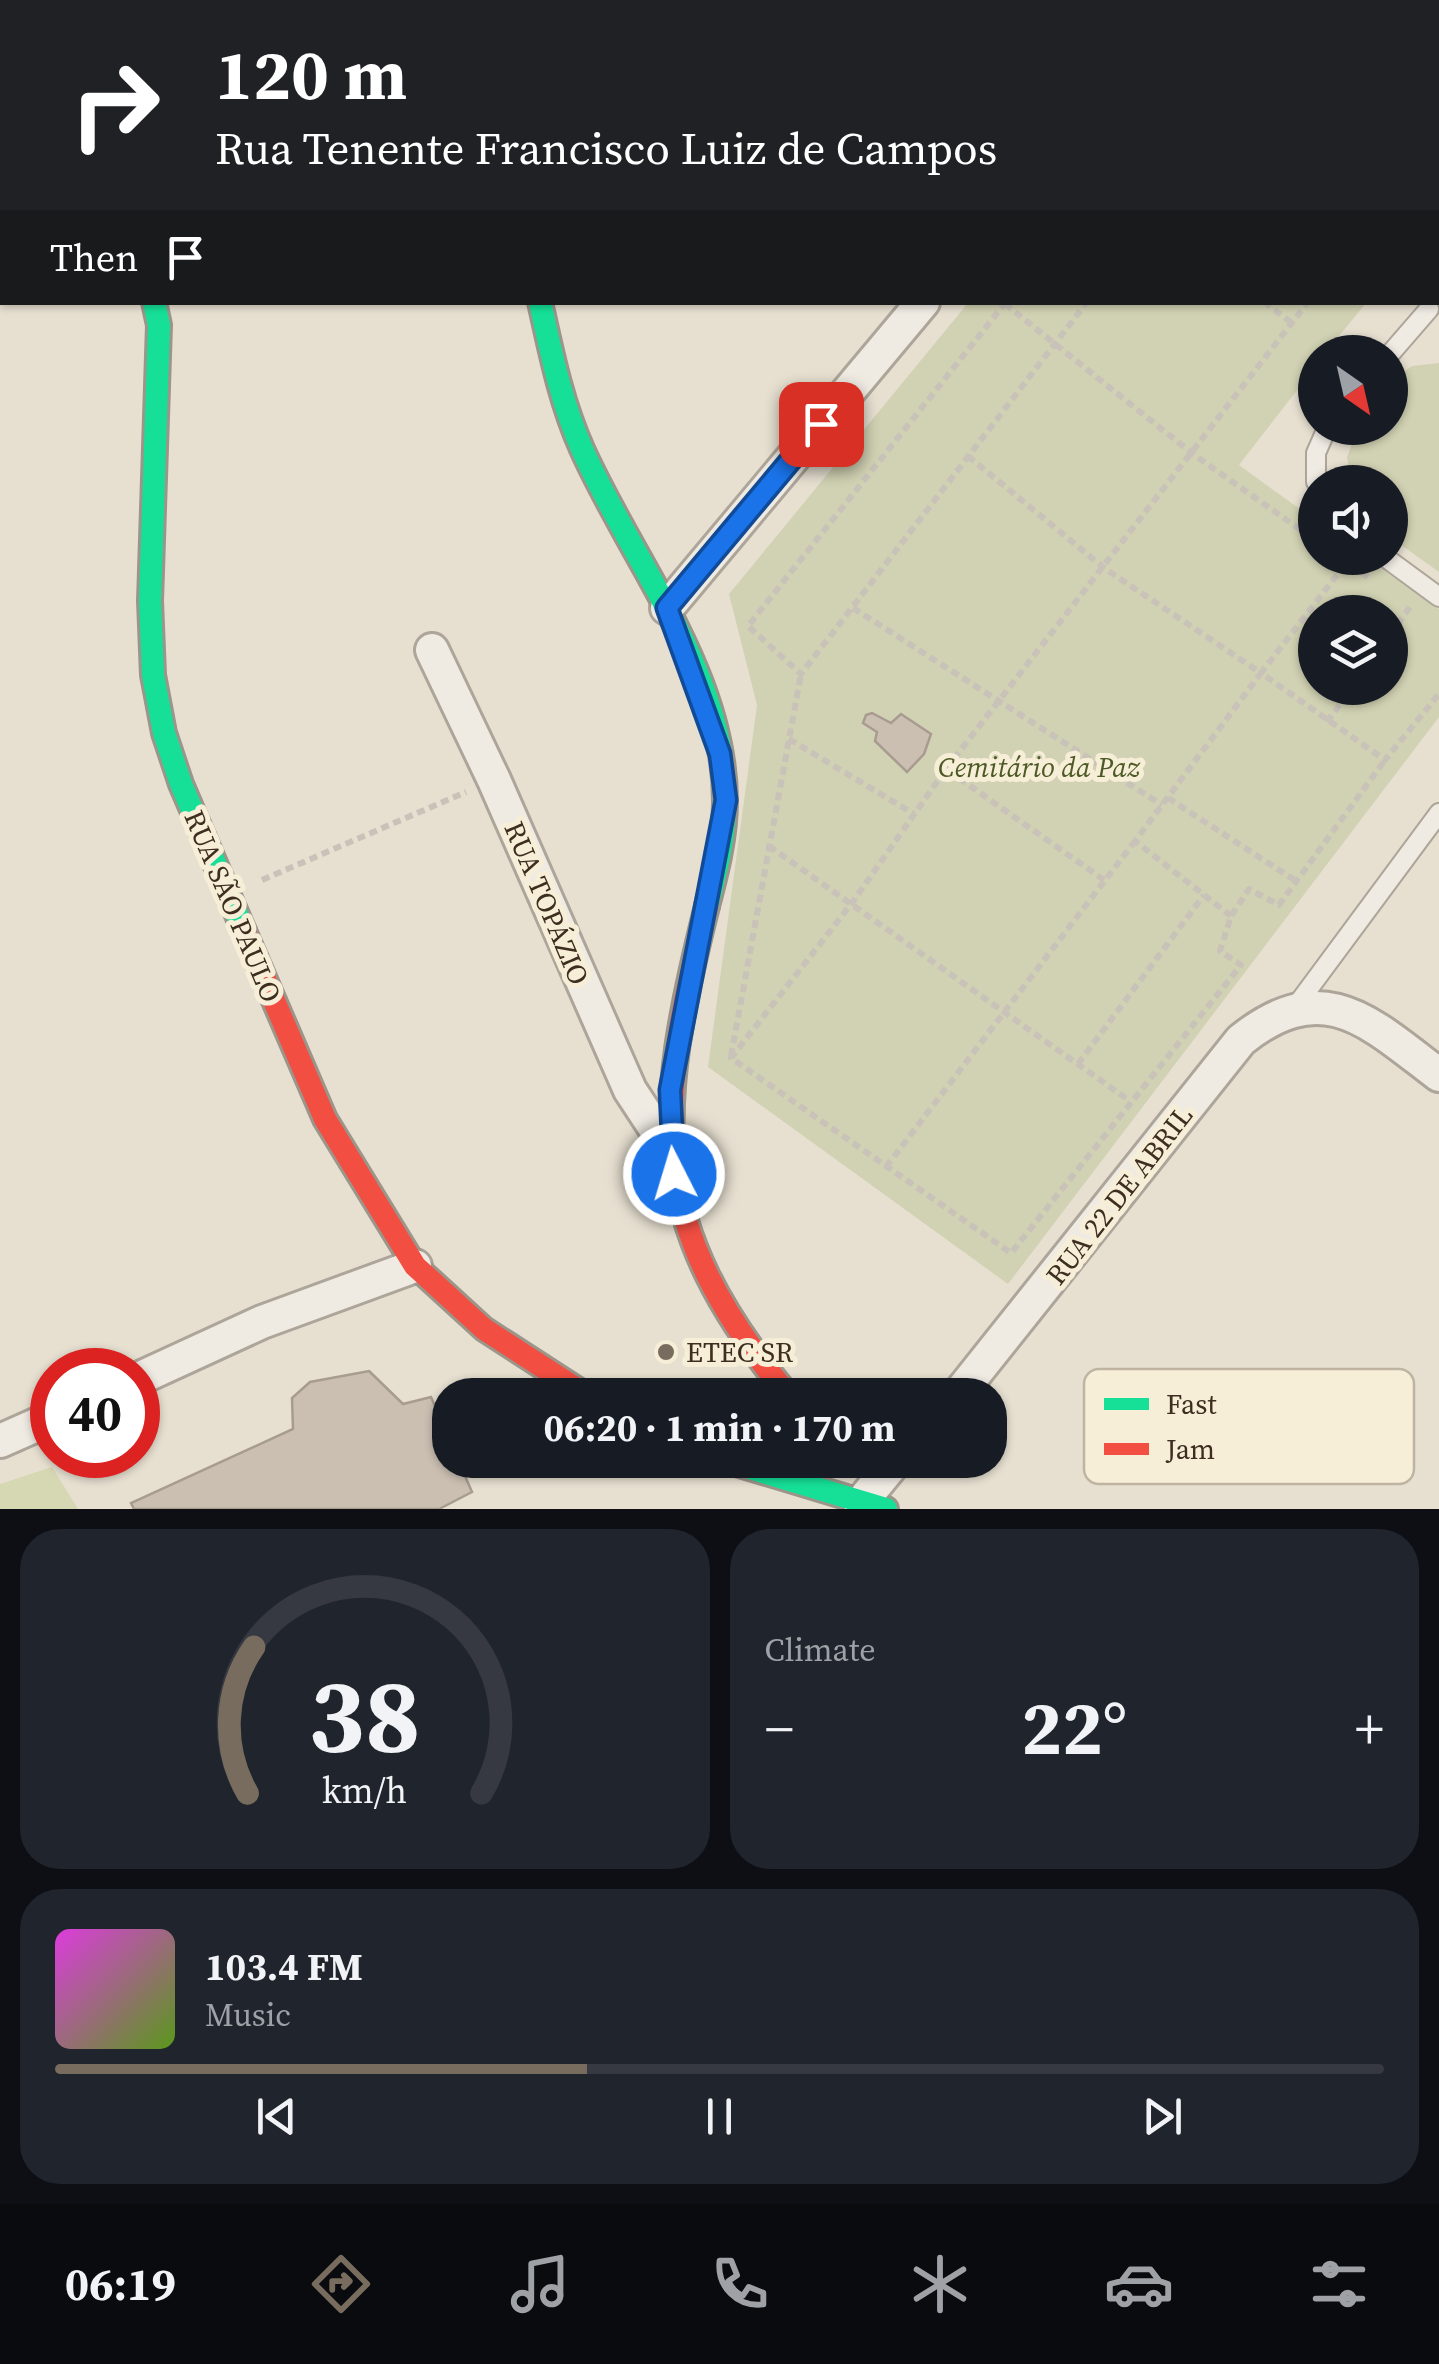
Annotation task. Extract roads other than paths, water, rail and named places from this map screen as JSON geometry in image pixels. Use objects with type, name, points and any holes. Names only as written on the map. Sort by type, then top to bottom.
[{"type":"main road","name":"RUA SÃO PAULO","points":[[155,305],[160,325],[150,601],[153,676],[164,734],[180,784],[326,1119],[416,1266],[453,1305],[560,1378]]},
{"type":"main road","points":[[541,305],[572,426],[667,608],[720,754],[726,800],[678,1039],[670,1090],[670,1152],[685,1230],[712,1290],[773,1378]]},
{"type":"main road","points":[[802,1478],[873,1506]]},
{"type":"street","points":[[667,608],[920,305]]},
{"type":"street","name":"RUA TOPÁZIO","points":[[432,650],[494,780],[630,1090],[670,1152]]},
{"type":"street","points":[[1293,1010],[1334,1008],[1368,1022],[1439,1075]]},
{"type":"street","name":"RUA 22 DE ABRIL","points":[[972,1378],[1241,1040],[1267,1019],[1293,1010]]},
{"type":"street","points":[[160,1369],[262,1322],[416,1266]]},
{"type":"street","points":[[0,1440],[30,1427]]},
{"type":"street","points":[[873,1506],[887,1478]]},
{"type":"lane","points":[[1406,335],[1429,309]]},
{"type":"lane","points":[[1408,574],[1439,597]]},
{"type":"lane","points":[[1293,1010],[1439,813]]},
{"type":"place","name":"ETEC SR","points":[[666,1352]]},
{"type":"park label","name":"Cemitário da Paz","points":[[1039,767]]}]
